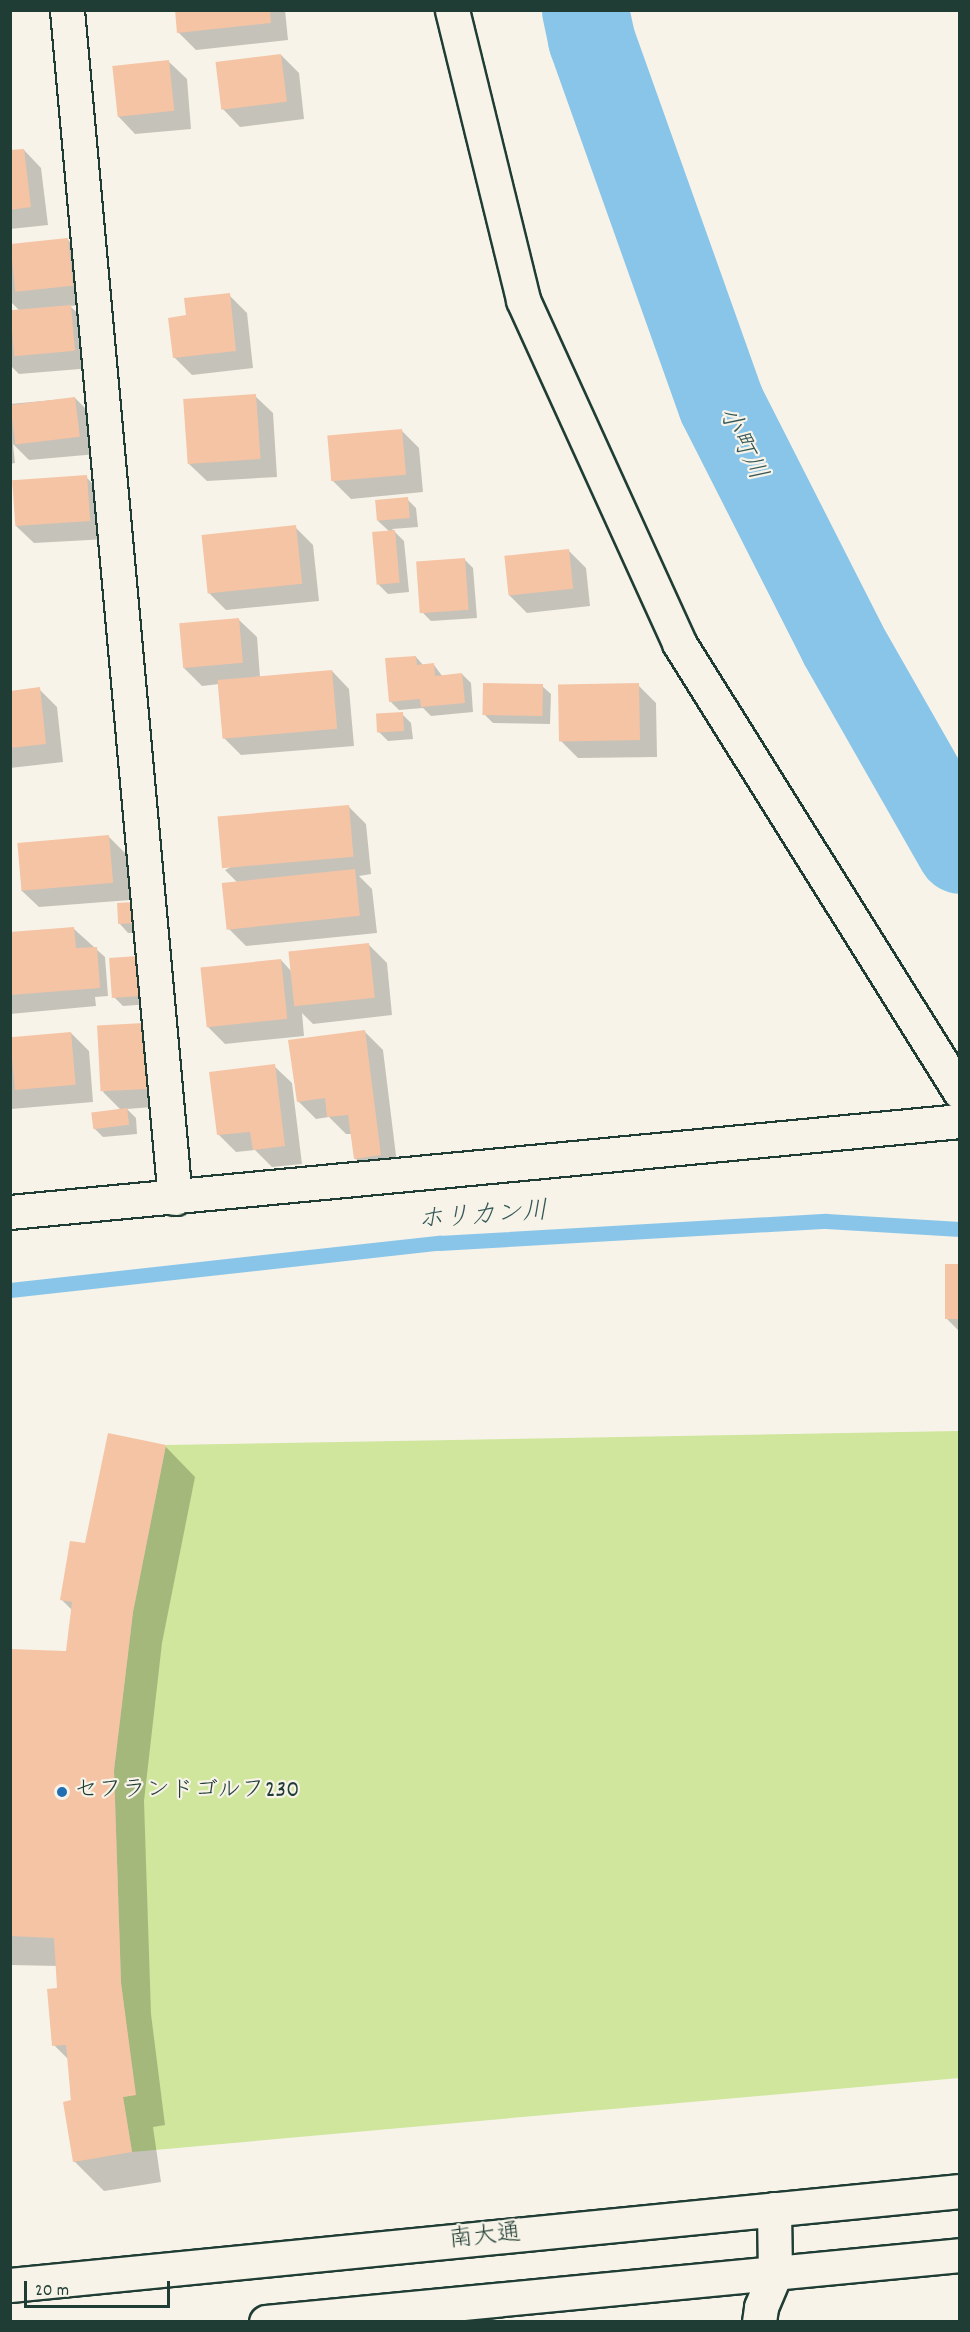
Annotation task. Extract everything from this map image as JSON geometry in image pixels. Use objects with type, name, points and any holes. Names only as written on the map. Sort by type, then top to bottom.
[{"type":"street","points":[[67,10],[175,1198]]},
{"type":"street","points":[[452,10],[524,300],[679,643],[960,1092]]},
{"type":"street","points":[[10,1212],[960,1121]]},
{"type":"street","name":"南大通","points":[[10,2284],[955,2190]]},
{"type":"street","points":[[759,2322],[761,2307],[775,2274],[774,2209]]},
{"type":"street","points":[[266,2322],[960,2255]]},
{"type":"green space","points":[[959,1431],[959,2078],[132,2152],[123,2097],[135,2095],[121,1983],[114,1770],[133,1612],[166,1445]]},
{"type":"building","points":[[175,10],[270,10],[271,23],[177,33]]},
{"type":"building","points":[[281,54],[287,102],[221,110],[215,62]]},
{"type":"building","points":[[169,60],[174,111],[118,117],[112,66]]},
{"type":"building","points":[[24,149],[31,207],[10,210],[10,150]]},
{"type":"building","points":[[68,238],[73,286],[15,292],[10,244]]},
{"type":"building","points":[[230,293],[236,351],[173,358],[168,318],[186,315],[184,298]]},
{"type":"building","points":[[71,305],[75,351],[14,356],[10,310]]},
{"type":"building","points":[[256,394],[261,459],[188,464],[183,399]]},
{"type":"building","points":[[75,397],[80,437],[15,445],[10,405]]},
{"type":"building","points":[[402,429],[406,475],[331,481],[327,436]]},
{"type":"building","points":[[87,475],[90,521],[15,526],[12,480]]},
{"type":"building","points":[[408,497],[410,518],[377,521],[375,500]]},
{"type":"building","points":[[296,525],[302,584],[208,594],[202,535]]},
{"type":"building","points":[[395,530],[400,583],[377,585],[372,532]]},
{"type":"building","points":[[569,549],[573,589],[509,596],[504,556]]},
{"type":"building","points":[[465,558],[469,610],[420,613],[416,561]]},
{"type":"building","points":[[239,618],[243,663],[183,668],[179,623]]},
{"type":"building","points":[[416,656],[417,665],[434,663],[435,676],[462,673],[465,703],[421,707],[420,699],[389,702],[385,658]]},
{"type":"building","points":[[332,670],[337,729],[223,739],[217,680]]},
{"type":"building","points":[[483,683],[543,684],[542,716],[482,715]]},
{"type":"building","points":[[639,683],[640,740],[559,741],[558,684]]},
{"type":"building","points":[[40,687],[46,744],[10,748],[10,691]]},
{"type":"building","points":[[403,712],[404,731],[377,732],[376,713]]},
{"type":"building","points":[[349,805],[354,857],[222,868],[218,817]]},
{"type":"building","points":[[109,835],[113,883],[22,891],[17,843]]},
{"type":"building","points":[[355,869],[360,916],[227,930],[222,883]]},
{"type":"building","points":[[156,901],[157,922],[118,924],[117,903]]},
{"type":"building","points":[[74,927],[76,948],[97,947],[100,988],[10,995],[10,932]]},
{"type":"building","points":[[369,943],[375,998],[294,1006],[288,951]]},
{"type":"building","points":[[152,955],[155,995],[112,998],[109,958]]},
{"type":"building","points":[[281,959],[287,1019],[207,1027],[200,967]]},
{"type":"building","points":[[144,1023],[147,1089],[101,1091],[97,1025]]},
{"type":"building","points":[[365,1030],[381,1155],[354,1159],[348,1115],[327,1117],[325,1098],[297,1102],[288,1040]]},
{"type":"building","points":[[71,1032],[76,1085],[15,1090],[10,1037]]},
{"type":"building","points":[[275,1064],[285,1146],[253,1150],[250,1132],[217,1135],[209,1072]]},
{"type":"building","points":[[127,1108],[129,1125],[93,1129],[91,1112]]},
{"type":"building","points":[[945,1264],[960,1264],[960,1319],[945,1319]]},
{"type":"building","name":"セフランドゴルフ230","points":[[108,1433],[166,1445],[133,1612],[114,1770],[121,1983],[136,2095],[123,2097],[132,2152],[73,2162],[63,2102],[71,2100],[66,2045],[52,2046],[47,1989],[57,1988],[54,1938],[10,1936],[10,1649],[66,1651],[72,1602],[60,1600],[70,1541],[85,1543]]},
{"type":"waterway","name":"小町川","points":[[585,10],[591,39],[721,404],[842,643],[960,850]]},
{"type":"waterway","name":"ホリカン川","points":[[10,1290],[439,1243],[826,1221],[960,1229]]},
{"type":"place","name":"セフランドゴルフ230","points":[[62,1792]]}]
